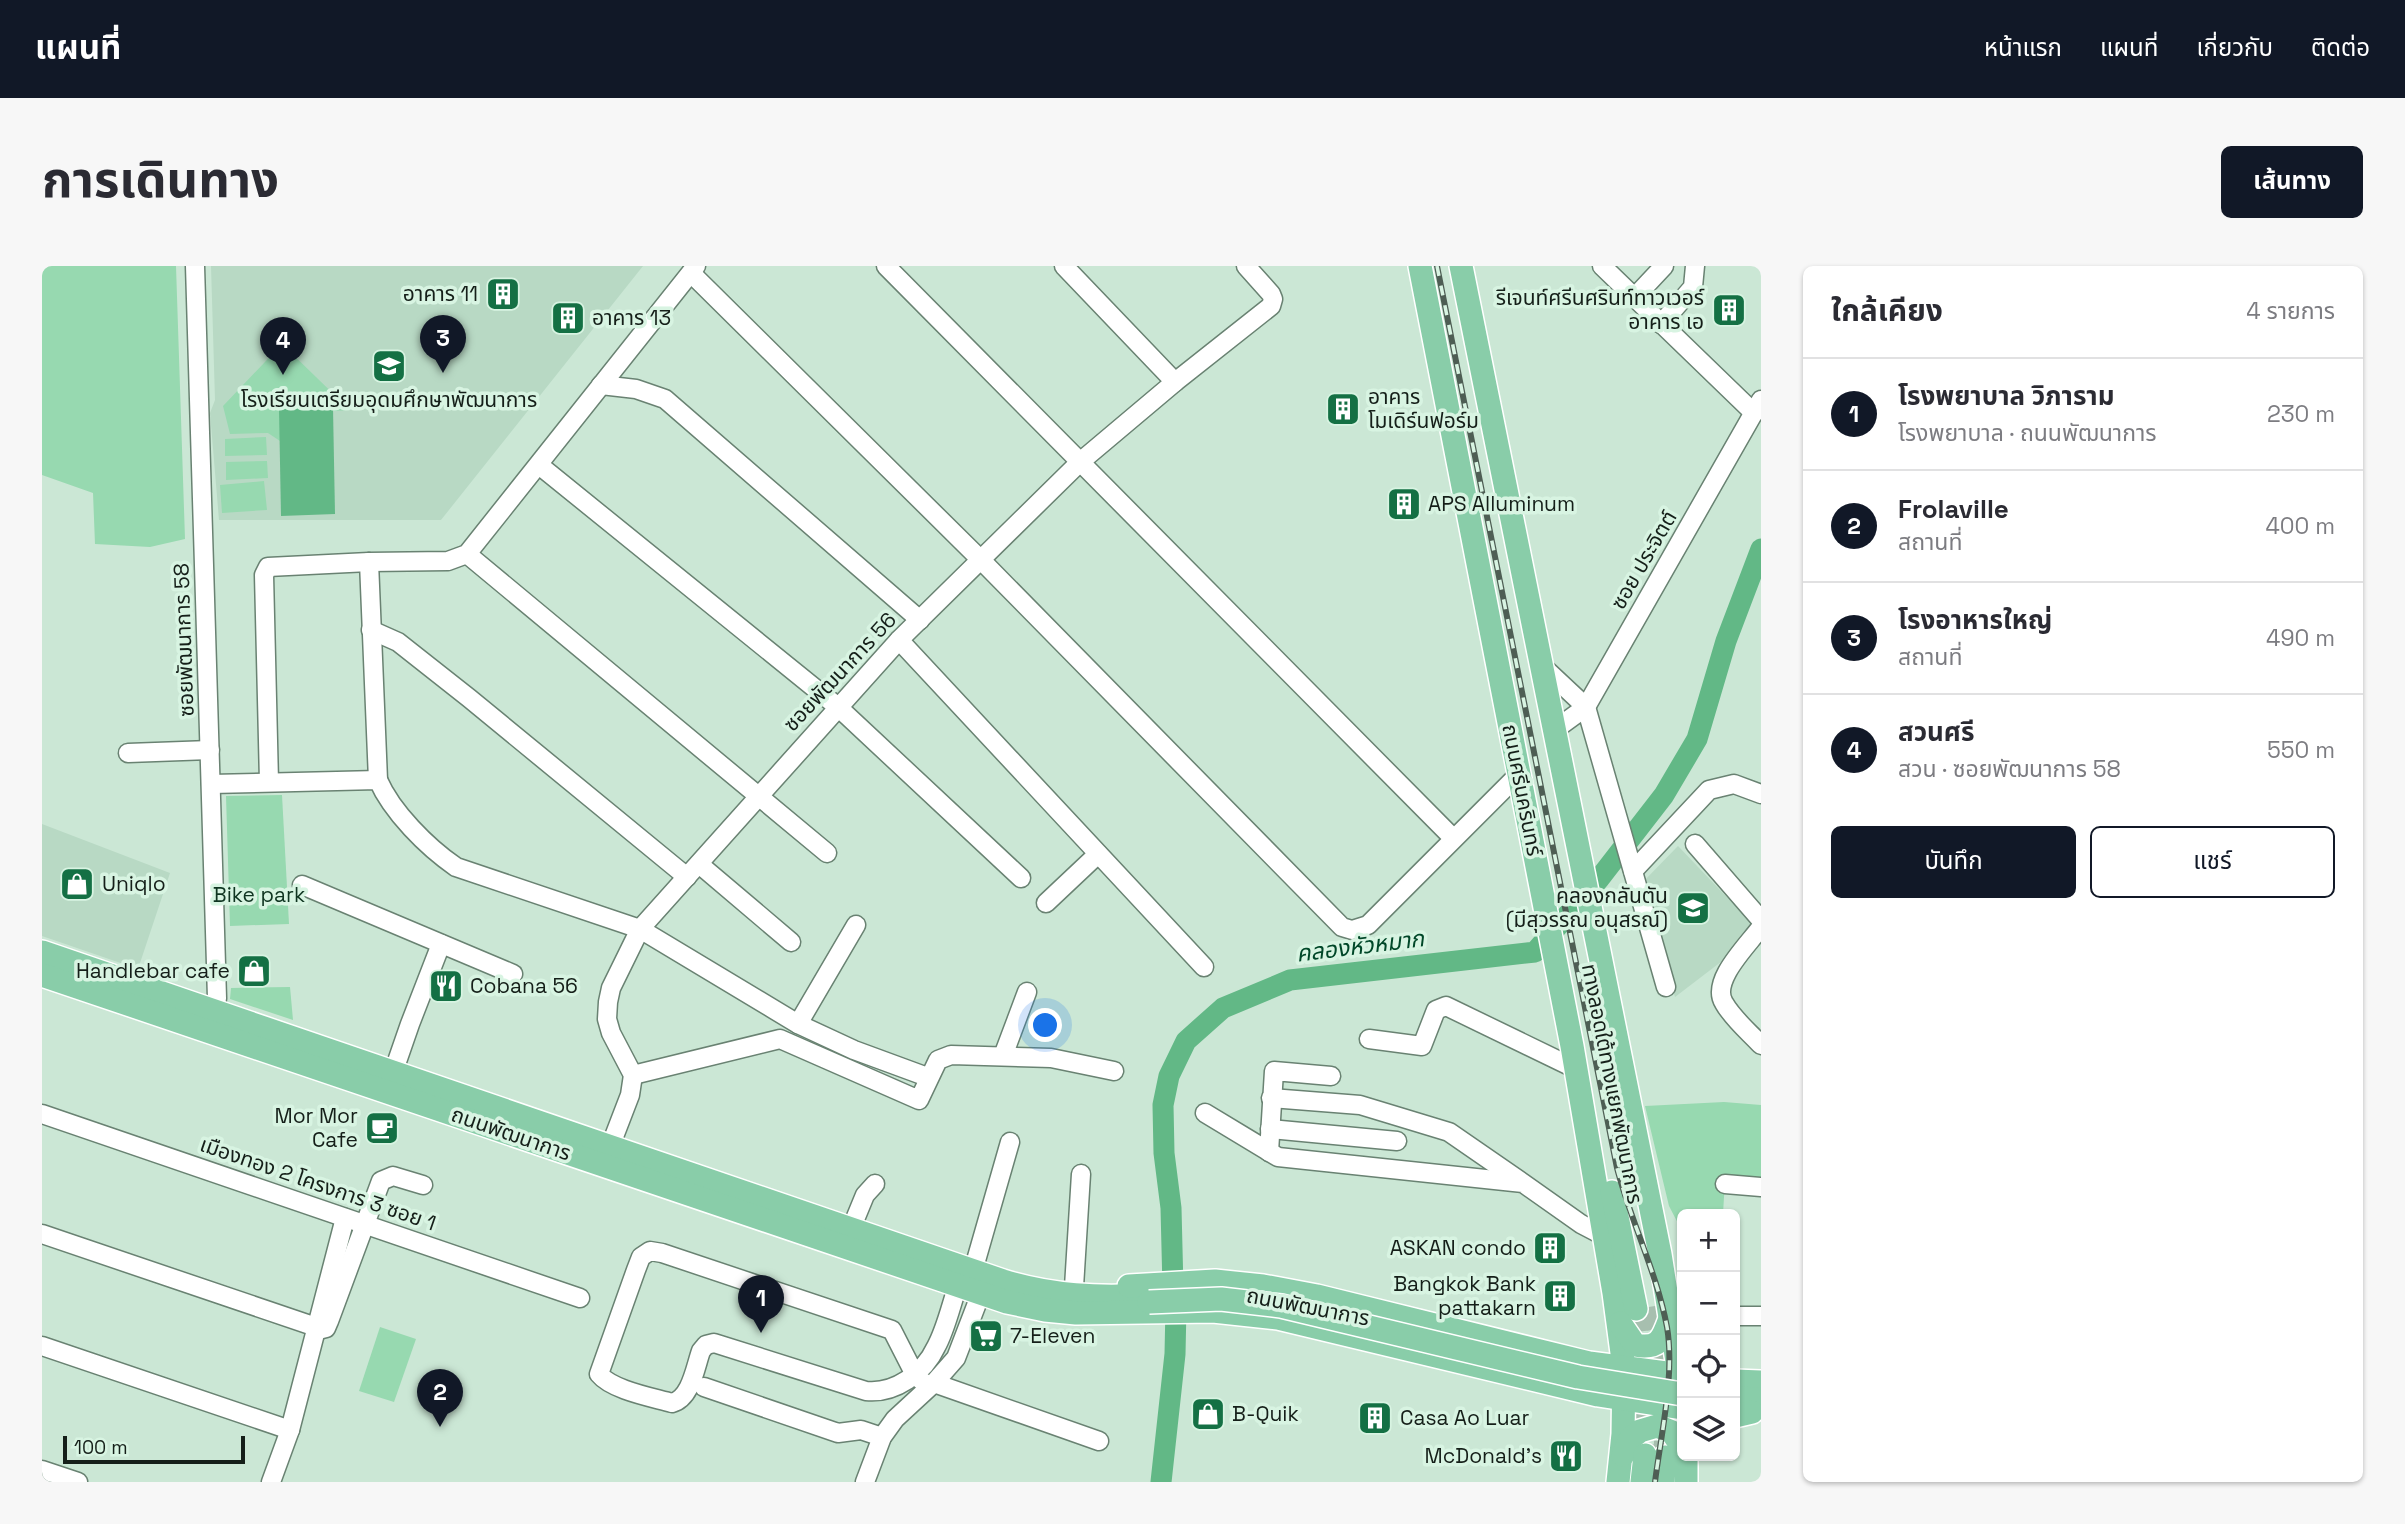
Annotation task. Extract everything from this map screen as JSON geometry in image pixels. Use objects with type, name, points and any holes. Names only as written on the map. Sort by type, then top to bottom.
[{"type":"main road","name":"ถนนศรีนครินทร์","points":[[1420,266],[1520,780],[1563,974],[1604,1236],[1640,1316],[1677,1344]]},
{"type":"main road","name":"ถนนศรีนครินทร์","points":[[1461,266],[1563,778],[1591,946],[1640,1316],[1624,1368],[1619,1472]]},
{"type":"main road","name":"ถนนพัฒนาการ","points":[[42,952],[212,1021],[965,1278],[1060,1295],[1103,1297],[1154,1298],[1194,1282],[1240,1283],[1290,1290],[1589,1363],[1624,1368],[1677,1384]]},
{"type":"main road","name":"ทางลอดใต้ทางแยกพัฒนาการ","points":[[1563,974],[1640,1316]]},
{"type":"main road","name":"ถนนพัฒนาการ","points":[[42,975],[393,1073],[851,1229],[965,1278],[1074,1287],[1154,1298],[1197,1312],[1235,1312],[1288,1320],[1624,1400],[1677,1407]]},
{"type":"main road","name":"ถนนพัฒนาการ","points":[[965,1278],[981,1293],[1072,1304],[1219,1292],[1262,1295],[1555,1365],[1634,1380],[1677,1384]]},
{"type":"main road","points":[[1589,1363],[1612,1352],[1640,1316]]},
{"type":"main road","points":[[1516,1375],[1530,1364],[1520,1346]]},
{"type":"main road","points":[[1740,1381],[1761,1382]]},
{"type":"main road","points":[[1619,1472],[1630,1438],[1657,1426],[1672,1432],[1677,1452]]},
{"type":"main road","points":[[1642,1482],[1677,1461]]},
{"type":"main road","points":[[1663,1482],[1678,1461]]},
{"type":"street","name":"ซอยพัฒนาการ 58","points":[[195,266],[217,998],[212,1021]]},
{"type":"street","points":[[886,266],[1453,838]]},
{"type":"street","points":[[1064,266],[1175,382]]},
{"type":"street","name":"ซอยพัฒนาการ 56","points":[[633,1075],[607,1020],[611,988],[640,929],[899,640],[1080,462],[1272,304],[1272,296],[1246,266]]},
{"type":"street","points":[[1602,266],[1661,324],[1758,407]]},
{"type":"street","points":[[1634,298],[1664,266]]},
{"type":"street","points":[[1661,324],[1693,287],[1695,266]]},
{"type":"street","points":[[268,782],[266,570],[273,566],[448,561],[467,554],[693,270],[1342,927],[1352,930],[1368,925],[1453,838],[1520,780]]},
{"type":"street","points":[[601,385],[636,389],[665,399],[920,620]]},
{"type":"street","name":"ซอย ประจิตต์","points":[[1553,732],[1586,707],[1758,407]]},
{"type":"street","points":[[539,464],[838,707],[1021,878]]},
{"type":"street","points":[[467,554],[827,853]]},
{"type":"street","points":[[369,562],[378,780],[386,799],[438,855],[456,867],[640,929],[797,1024],[853,1051],[922,1075]]},
{"type":"street","points":[[372,630],[398,642],[693,871],[791,942]]},
{"type":"street","points":[[899,640],[1204,967]]},
{"type":"street","points":[[1539,663],[1586,707],[1666,987]]},
{"type":"street","points":[[128,753],[209,750]]},
{"type":"street","points":[[211,783],[378,780]]},
{"type":"street","points":[[1630,864],[1709,790],[1734,784],[1761,794]]},
{"type":"street","points":[[1695,844],[1761,919]]},
{"type":"street","points":[[1046,903],[1098,854]]},
{"type":"street","points":[[302,886],[513,974]]},
{"type":"street","points":[[797,1024],[856,925]]},
{"type":"street","points":[[1761,928],[1725,974],[1720,993],[1724,1005],[1761,1045]]},
{"type":"street","points":[[393,1073],[413,1013],[441,944]]},
{"type":"street","points":[[1003,1056],[1027,992]]},
{"type":"street","points":[[1369,1039],[1422,1046],[1436,1010],[1446,1006],[1576,1069]]},
{"type":"street","points":[[610,1147],[630,1095],[633,1075],[780,1040],[919,1100],[933,1069],[944,1057],[951,1055],[1051,1058],[1114,1071]]},
{"type":"street","points":[[1269,1152],[1274,1071],[1331,1076]]},
{"type":"street","points":[[1271,1098],[1360,1105],[1449,1132],[1581,1224],[1604,1236]]},
{"type":"street","points":[[1205,1113],[1278,1157],[1523,1183]]},
{"type":"street","name":"เมืองทอง 2 โครงการ 3 ซอย 1","points":[[43,1117],[580,1298]]},
{"type":"street","points":[[1395,1169],[1399,1117]]},
{"type":"street","points":[[1270,1129],[1397,1141]]},
{"type":"street","points":[[1010,1142],[965,1278],[936,1349],[915,1375],[880,1392],[866,1391],[714,1343],[706,1345],[701,1351],[685,1395],[680,1401],[672,1403],[618,1386],[599,1374],[641,1257],[650,1251],[662,1252],[892,1330],[915,1375],[932,1385],[1099,1441]]},
{"type":"street","points":[[1074,1287],[1082,1174]]},
{"type":"street","points":[[42,1234],[316,1327],[326,1328],[381,1181],[393,1176],[423,1185]]},
{"type":"street","points":[[851,1229],[865,1195],[875,1184]]},
{"type":"street","points":[[1725,1184],[1761,1186]]},
{"type":"street","points":[[271,1482],[290,1430],[345,1218]]},
{"type":"street","points":[[865,1482],[882,1437],[895,1419],[957,1358],[981,1293]]},
{"type":"street","points":[[1740,1316],[1761,1316]]},
{"type":"street","points":[[42,1346],[290,1430]]},
{"type":"street","points":[[704,1387],[838,1433],[861,1430],[882,1437]]},
{"type":"street","points":[[42,1470],[78,1482]]},
{"type":"shaded area","name":"โรงเรียนเตรียมอุดมศึกษาพัฒนาการ","points":[[211,266],[643,266],[441,520],[219,520],[210,413],[215,400]]},
{"type":"shaded area","points":[[333,408],[335,514],[281,516],[279,409]]},
{"type":"shaded area","points":[[42,824],[170,873],[138,969],[42,936]]},
{"type":"shaded area","name":"คลองกลันตัน (มีสุวรรณ อนุสรณ์)","points":[[1678,846],[1760,932],[1675,997],[1642,883]]},
{"type":"green space","points":[[42,266],[176,266],[185,539],[150,547],[95,544],[93,493],[42,475]]},
{"type":"green space","points":[[282,344],[350,410],[280,414],[280,441],[268,433],[230,434],[223,406]]},
{"type":"green space","points":[[266,437],[267,455],[225,456],[225,439]]},
{"type":"green space","points":[[267,461],[268,478],[226,480],[226,462]]},
{"type":"green space","points":[[264,481],[267,510],[222,513],[220,485]]},
{"type":"green space","name":"Bike park","points":[[282,795],[289,924],[230,926],[226,796]]},
{"type":"green space","points":[[290,987],[293,1020],[230,999],[231,988]]},
{"type":"green space","points":[[1724,1102],[1761,1105],[1761,1183],[1725,1180],[1723,1209],[1677,1209],[1677,1221],[1669,1206],[1645,1106]]},
{"type":"green space","points":[[380,1327],[416,1339],[394,1402],[359,1391]]},
{"type":"waterway","name":"คลองหัวหมาก","points":[[1161,1482],[1175,1354],[1176,1307],[1163,1105],[1169,1076],[1186,1041],[1223,1008],[1290,980],[1535,952],[1599,879],[1664,795],[1697,739],[1726,641],[1761,549]]},
{"type":"tunnel","points":[[1655,1306],[1667,1388],[1665,1457]]},
{"type":"tunnel","points":[[1636,1309],[1646,1388],[1645,1455]]},
{"type":"railway","points":[[1437,266],[1617,1168],[1657,1287],[1667,1327],[1668,1384],[1655,1482]]},
{"type":"place","name":"อาคาร 11","points":[[503,294]]},
{"type":"place","name":"รีเจนท์ศรีนศรินท์ทาวเวอร์ อาคาร เอ","points":[[1729,310]]},
{"type":"place","name":"อาคาร 13","points":[[568,318]]},
{"type":"place","name":"โรงเรียนเตรียมอุดมศึกษาพัฒนาการ","points":[[389,366]]},
{"type":"place","name":"โรงอาหารใหญ่","points":[[443,373]]},
{"type":"place","name":"สวนศรี","points":[[283,375]]},
{"type":"place","name":"อาคาร โมเดิร์นฟอร์ม","points":[[1343,409]]},
{"type":"place","name":"APS Alluminum","points":[[1404,504]]},
{"type":"place","name":"Uniqlo","points":[[77,884]]},
{"type":"place","name":"คลองกลันตัน (มีสุวรรณ อนุสรณ์)","points":[[1693,908]]},
{"type":"place","name":"Handlebar cafe","points":[[254,971]]},
{"type":"place","name":"Cobana 56","points":[[446,986]]},
{"type":"place","name":"Mor Mor Cafe","points":[[382,1128]]},
{"type":"place","name":"ASKAN condo","points":[[1550,1248]]},
{"type":"place","name":"Bangkok Bank pattakarn","points":[[1560,1296]]},
{"type":"place","name":"โรงพยาบาล วิภาราม","points":[[761,1333]]},
{"type":"place","name":"7-Eleven","points":[[986,1336]]},
{"type":"place","name":"B-Quik","points":[[1208,1414]]},
{"type":"place","name":"Casa Ao Luar","points":[[1375,1418]]},
{"type":"place","name":"Frolaville","points":[[440,1427]]},
{"type":"place","name":"McDonald's","points":[[1566,1456]]}]
